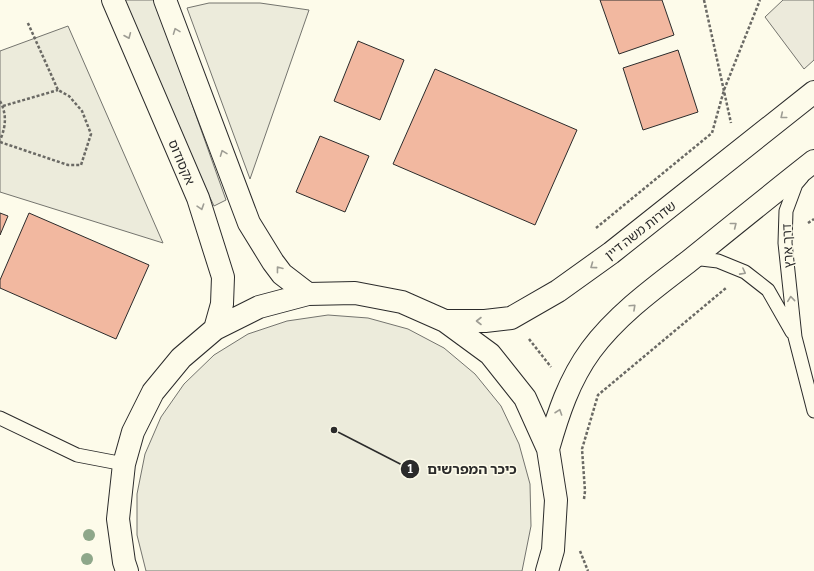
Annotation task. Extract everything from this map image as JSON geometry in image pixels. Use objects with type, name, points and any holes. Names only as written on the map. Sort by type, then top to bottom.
[{"type":"main road","name":"אקסודוס","points":[[113,0],[198,198],[223,277],[222,304],[215,330]]},
{"type":"main road","points":[[165,0],[249,223],[282,274],[308,294]]},
{"type":"main road","name":"שדרות משה דיין","points":[[445,320],[485,321],[511,318],[558,291],[605,257],[814,92]]},
{"type":"main road","points":[[548,450],[558,415],[568,388],[591,350],[615,324],[646,295],[813,162]]},
{"type":"main road","points":[[124,568],[118,519],[124,464],[133,432],[153,392],[181,358],[215,330],[259,307],[308,294],[355,293],[402,302],[445,320],[490,354],[525,398],[548,450],[556,500],[553,550],[547,571]]},
{"type":"main road","points":[[553,550],[559,571]]},
{"type":"lane","name":"דרך ארץ","points":[[813,162],[796,184],[786,211],[785,243],[795,337],[814,411]]},
{"type":"lane","name":"דרך ארץ","points":[[693,258],[718,261],[745,272],[768,290],[795,337]]},
{"type":"lane","points":[[0,418],[77,455],[124,464]]},
{"type":"path","points":[[704,0],[738,152]]},
{"type":"path","points":[[591,232],[712,133],[724,90],[760,0]]},
{"type":"path","points":[[0,101],[3,106],[5,118],[4,131],[0,141],[68,165],[81,165],[91,134],[82,111],[69,96],[58,90],[27,21]]},
{"type":"path","points":[[3,106],[58,90]]},
{"type":"path","points":[[584,505],[585,491],[582,450],[598,395],[745,272]]},
{"type":"path","points":[[511,318],[568,388]]},
{"type":"path","points":[[579,548],[588,571]]},
{"type":"shaded area","points":[[122,0],[155,0],[226,200],[214,206],[139,43]]},
{"type":"shaded area","points":[[783,0],[814,0],[814,60],[804,69],[765,17]]},
{"type":"shaded area","points":[[209,3],[260,3],[309,10],[250,179],[187,8]]},
{"type":"shaded area","points":[[68,26],[163,243],[0,192],[0,51]]},
{"type":"shaded area","points":[[328,315],[368,318],[408,329],[444,348],[475,374],[501,406],[519,444],[530,484],[531,526],[522,571],[146,571],[137,535],[137,494],[145,454],[161,417],[184,384],[214,355],[248,334],[287,321]]},
{"type":"building","points":[[600,0],[662,0],[674,35],[619,54]]},
{"type":"building","points":[[358,41],[404,60],[380,120],[334,101]]},
{"type":"building","points":[[678,50],[698,112],[643,130],[623,68]]},
{"type":"building","points":[[435,69],[577,130],[535,225],[393,164]]},
{"type":"building","points":[[320,136],[369,156],[345,212],[296,192]]},
{"type":"building","points":[[0,213],[8,216],[0,235]]},
{"type":"building","points":[[29,213],[149,265],[116,339],[0,288],[0,280]]},
{"type":"place","name":"כיכר המפרשים","points":[[334,430]]}]
